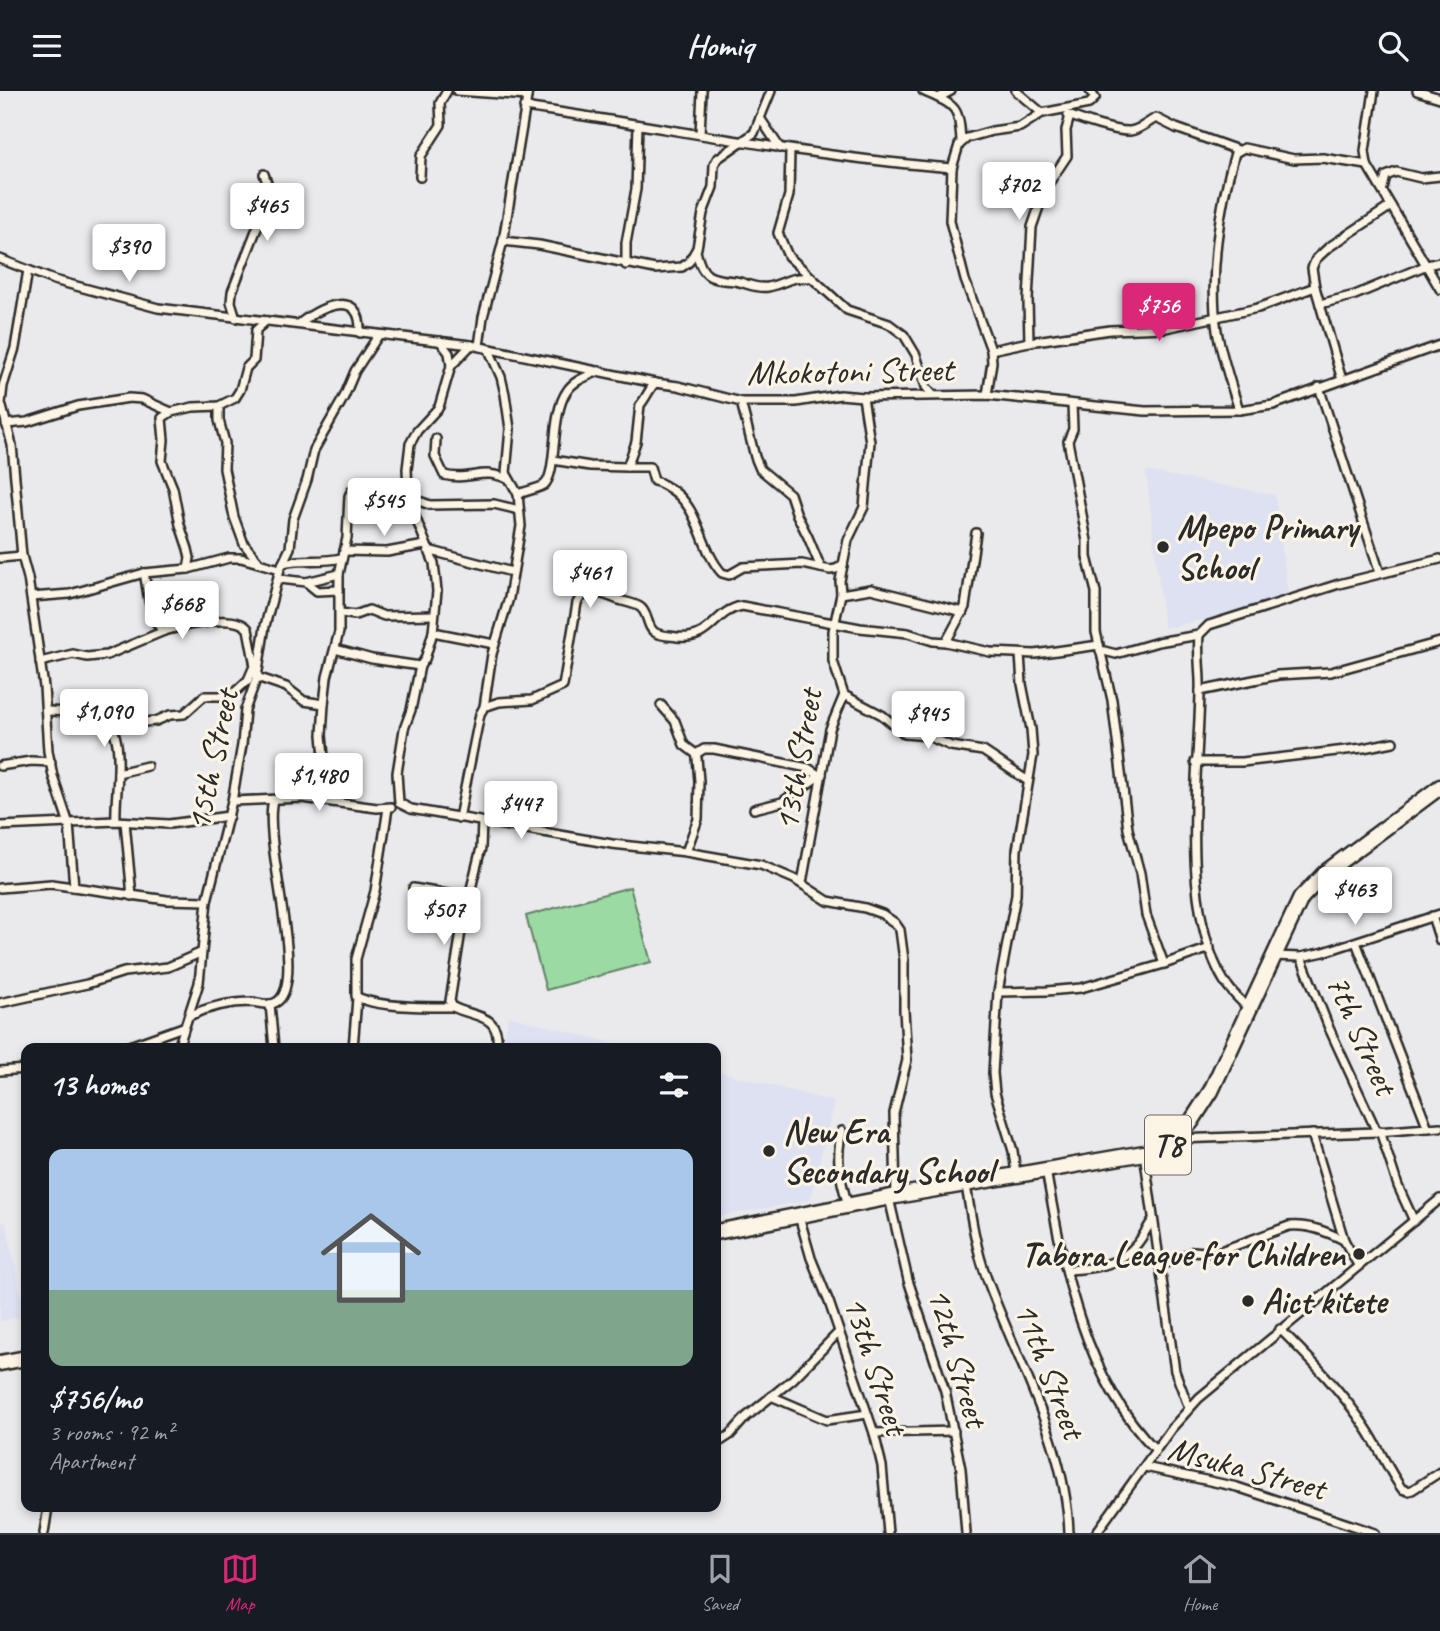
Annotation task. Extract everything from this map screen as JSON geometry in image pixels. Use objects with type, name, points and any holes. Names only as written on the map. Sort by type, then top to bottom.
[{"type":"highway","name":"T8","points":[[721,1231],[1016,1174],[1144,1153],[1158,1150],[1176,1139],[1191,1122],[1211,1091],[1294,910],[1310,887],[1326,872],[1440,787]]},
{"type":"highway","points":[[0,1363],[21,1359]]},
{"type":"street","points":[[420,177],[421,156],[441,125],[440,103],[447,91]]},
{"type":"street","points":[[451,366],[475,346],[503,241],[528,94],[457,91]]},
{"type":"street","points":[[700,134],[702,91]]},
{"type":"street","points":[[503,241],[539,245],[626,265],[675,269],[690,262],[696,250],[703,213],[713,187],[714,165],[724,153],[754,133],[771,91]]},
{"type":"street","points":[[923,91],[940,97],[956,111],[960,122],[961,141],[952,168],[950,221],[965,280],[991,350],[987,395]]},
{"type":"street","points":[[940,97],[951,91]]},
{"type":"street","points":[[1016,91],[1042,113]]},
{"type":"street","points":[[961,141],[979,133],[1020,127],[1042,113],[1089,104],[1095,98],[1090,91]]},
{"type":"street","points":[[1374,91],[1365,151],[1367,165],[1383,188],[1440,289]]},
{"type":"street","points":[[1417,91],[1440,98]]},
{"type":"street","points":[[524,107],[790,150],[952,168]]},
{"type":"street","points":[[1058,110],[1080,120],[1127,131],[1158,118],[1176,128],[1238,150],[1256,150],[1294,159],[1323,158],[1367,165]]},
{"type":"street","points":[[1028,341],[1032,227],[1045,189],[1066,156],[1066,130],[1070,115]]},
{"type":"street","points":[[760,118],[780,148]]},
{"type":"street","points":[[626,265],[626,243],[636,189],[638,125]]},
{"type":"street","points":[[790,150],[789,195],[778,233],[788,257],[847,310],[890,324],[904,335],[916,355],[926,387],[933,395]]},
{"type":"street","points":[[1238,150],[1234,153],[1231,164],[1213,289],[1222,352],[1238,410]]},
{"type":"street","points":[[1383,188],[1386,177],[1395,171],[1420,179],[1440,176]]},
{"type":"street","points":[[236,318],[231,302],[232,292],[266,205],[268,186],[264,174]]},
{"type":"street","points":[[1342,380],[1312,268],[1316,259],[1329,247],[1391,206]]},
{"type":"street","points":[[696,250],[703,271],[717,280],[736,281],[756,288],[771,286],[793,277],[811,278]]},
{"type":"street","name":"Mkokotoni Street","points":[[0,259],[54,280],[158,308],[475,346],[678,386],[741,402],[796,402],[840,395],[987,395],[1145,411],[1238,410],[1273,405],[1440,345]]},
{"type":"street","points":[[1320,304],[1355,295],[1440,262]]},
{"type":"street","points":[[28,270],[15,348],[1,397],[12,445],[22,556],[31,597],[47,711],[48,751],[53,776],[69,824],[74,887]]},
{"type":"street","points":[[991,350],[1028,341],[1110,330],[1156,330],[1258,309],[1315,287]]},
{"type":"street","points":[[299,323],[315,312],[340,304],[353,307],[356,311],[360,333]]},
{"type":"street","points":[[188,569],[188,549],[173,488],[162,461],[162,418],[171,412],[193,407],[219,406],[235,398],[246,368],[254,360],[256,330],[266,321]]},
{"type":"street","name":"15th Street","points":[[179,1043],[199,983],[206,901],[229,817],[242,745],[245,710],[257,677],[265,626],[282,566],[290,548],[293,519],[314,450],[344,397],[355,371],[378,336]]},
{"type":"street","points":[[232,801],[302,797],[388,808],[399,803],[397,773],[404,729],[411,710],[420,666],[425,659],[433,632],[436,577],[434,563],[408,493],[407,469],[410,444],[417,431],[439,407],[451,366],[449,353],[440,341]]},
{"type":"street","points":[[459,818],[495,645],[509,598],[520,536],[518,494],[509,480],[506,468],[510,429],[505,394],[489,350]]},
{"type":"street","points":[[518,494],[546,483],[551,476],[554,432],[563,397],[573,384],[600,371]]},
{"type":"street","points":[[627,467],[636,442],[640,405],[655,383]]},
{"type":"street","points":[[1319,387],[1380,573]]},
{"type":"street","name":"13th Street","points":[[802,883],[832,722],[844,695],[841,680],[833,666],[834,621],[841,594],[840,581],[848,540],[861,518],[865,499],[870,442],[863,397]]},
{"type":"street","points":[[6,424],[27,422],[78,406],[129,398],[142,399],[171,412]]},
{"type":"street","points":[[741,402],[760,469],[790,494],[821,568]]},
{"type":"street","points":[[1072,404],[1073,429],[1068,441],[1087,541],[1087,557],[1095,586],[1100,648],[1112,700],[1128,829],[1140,873],[1146,915],[1164,964]]},
{"type":"street","points":[[219,406],[219,420],[225,443],[224,469],[234,517],[244,544],[259,562]]},
{"type":"street","points":[[436,439],[435,456],[444,475],[457,478],[483,472],[509,480]]},
{"type":"street","points":[[553,460],[590,466],[650,467],[654,481],[659,481],[681,497],[694,516],[722,573],[729,575],[743,567],[794,564],[836,569],[843,565]]},
{"type":"street","points":[[328,800],[322,735],[324,704],[341,613],[339,574],[347,538],[349,496],[352,490],[383,485],[401,487],[419,501],[430,505],[494,504],[519,510]]},
{"type":"street","points":[[946,642],[963,613],[976,533]]},
{"type":"street","points":[[31,597],[70,594],[144,573],[188,569],[229,558],[282,566],[299,559],[327,561],[343,555],[427,547],[512,572]]},
{"type":"street","points":[[0,558],[22,556]]},
{"type":"street","points":[[484,707],[499,702],[532,700],[563,686],[577,603],[587,592],[597,592],[637,605],[646,613],[655,633],[681,637],[694,637],[702,633],[728,610],[742,606],[834,621],[983,651],[1020,654],[1100,648],[1115,654],[1158,642],[1199,635],[1209,625],[1339,584],[1440,559]]},
{"type":"street","points":[[144,573],[155,623],[164,631]]},
{"type":"street","points":[[280,579],[306,582],[339,574]]},
{"type":"street","points":[[306,582],[317,591],[340,590]]},
{"type":"street","points":[[841,594],[871,589],[963,613]]},
{"type":"street","points":[[341,613],[355,615],[369,610],[384,616],[434,615]]},
{"type":"street","points":[[40,662],[72,654],[87,657],[107,655],[164,631],[220,621],[239,622],[248,629],[257,677],[286,687],[304,701],[324,704]]},
{"type":"street","points":[[433,632],[495,645]]},
{"type":"street","points":[[1199,635],[1200,691],[1195,762],[1196,874],[1201,911],[1219,973],[1232,992],[1249,1009]]},
{"type":"street","points":[[1200,691],[1278,675],[1331,672],[1440,642]]},
{"type":"street","points":[[335,649],[372,659],[420,666]]},
{"type":"street","points":[[1016,1174],[1013,1151],[998,1103],[993,1073],[998,992],[1016,895],[1017,850],[1033,755],[1020,654]]},
{"type":"street","points":[[112,729],[121,724],[156,721],[170,715],[184,714],[204,696],[234,692],[248,680],[254,666]]},
{"type":"street","points":[[844,695],[882,715],[905,734],[928,736],[951,746],[983,751],[1028,781]]},
{"type":"street","points":[[661,705],[675,721],[684,745],[696,754],[699,781],[698,819],[686,852]]},
{"type":"street","points":[[47,711],[101,713],[109,721],[119,758],[116,821]]},
{"type":"street","points":[[1195,762],[1242,762],[1393,742]]},
{"type":"street","points":[[696,754],[704,749],[722,750],[808,768],[822,774]]},
{"type":"street","points":[[0,766],[31,761],[51,762]]},
{"type":"street","points":[[118,773],[147,766]]},
{"type":"street","points":[[754,809],[782,802],[822,774]]},
{"type":"street","points":[[189,1016],[215,1006],[239,1003],[271,1004],[281,997],[288,972],[285,920],[271,834],[273,800]]},
{"type":"street","name":"12th Street","points":[[399,803],[411,809],[459,818],[612,844],[686,852],[761,865],[780,871],[828,901],[883,915],[900,930],[904,960],[907,1060],[894,1113],[892,1197],[908,1280],[938,1368],[954,1431],[961,1469],[966,1533]]},
{"type":"street","points":[[353,1043],[357,998],[356,959],[376,891],[388,808]]},
{"type":"street","points":[[0,826],[116,821],[169,824],[229,817]]},
{"type":"street","points":[[453,1007],[450,994],[481,848],[482,821]]},
{"type":"street","points":[[125,822],[132,895]]},
{"type":"street","points":[[0,888],[51,884],[167,900],[206,901]]},
{"type":"street","points":[[413,888],[470,898]]},
{"type":"street","points":[[1272,956],[1301,957],[1436,915],[1440,941]]},
{"type":"street","points":[[1356,942],[1428,1128]]},
{"type":"street","points":[[998,992],[1081,988],[1210,948]]},
{"type":"street","points":[[0,1003],[124,972],[168,967],[200,953]]},
{"type":"street","name":"7th Street","points":[[1301,957],[1329,1028],[1378,1132],[1414,1221]]},
{"type":"street","points":[[357,998],[392,1005],[453,1007],[479,1015],[490,1022],[497,1035],[496,1043]]},
{"type":"street","points":[[271,1004],[274,1043]]},
{"type":"street","points":[[138,1043],[183,1027]]},
{"type":"street","points":[[0,1071],[21,1069]]},
{"type":"street","points":[[1176,1139],[1378,1132],[1440,1127]]},
{"type":"street","points":[[842,1131],[838,1170],[848,1206]]},
{"type":"street","points":[[1312,1134],[1344,1240],[1358,1265]]},
{"type":"street","points":[[1144,1153],[1175,1371],[1189,1408]]},
{"type":"street","points":[[1046,1170],[1056,1227],[1088,1340],[1098,1365],[1132,1425],[1156,1450]]},
{"type":"street","name":"11th Street","points":[[966,1185],[974,1232],[988,1281],[1052,1439],[1067,1506],[1069,1533]]},
{"type":"street","points":[[1096,1533],[1189,1408],[1280,1329],[1440,1199]]},
{"type":"street","name":"13th Street","points":[[799,1216],[811,1258],[874,1433],[882,1466],[888,1533]]},
{"type":"street","points":[[1067,1270],[1091,1269],[1114,1261],[1139,1243],[1153,1220]]},
{"type":"street","points":[[1160,1266],[1194,1251],[1215,1253],[1289,1226],[1300,1225],[1320,1230],[1344,1240]]},
{"type":"street","points":[[1280,1329],[1349,1404],[1379,1447],[1402,1489],[1412,1490],[1440,1472]]},
{"type":"street","points":[[721,1441],[793,1379],[839,1332]]},
{"type":"street","points":[[771,1396],[827,1420],[867,1414]]},
{"type":"street","points":[[874,1433],[954,1431]]},
{"type":"street","name":"Msuka Street","points":[[1145,1467],[1237,1487],[1374,1533]]},
{"type":"street","points":[[44,1533],[47,1512]]},
{"type":"shaded area","points":[[1146,471],[1275,495],[1289,602],[1164,628]]},
{"type":"shaded area","points":[[508,1016],[612,1043],[504,1043]]},
{"type":"shaded area","name":"New Era Secondary School","points":[[721,1072],[834,1102],[810,1200],[721,1216]]},
{"type":"shaded area","points":[[6,1222],[21,1296],[21,1317],[0,1321],[0,1223]]},
{"type":"green space","points":[[630,887],[651,962],[546,990],[526,916]]},
{"type":"place","name":"Mpepo Primary School","points":[[1163,547]]},
{"type":"place","name":"New Era Secondary School","points":[[769,1151]]},
{"type":"place","name":"Tabora League for Children","points":[[1359,1254]]},
{"type":"place","name":"Aict kitete","points":[[1248,1301]]}]
